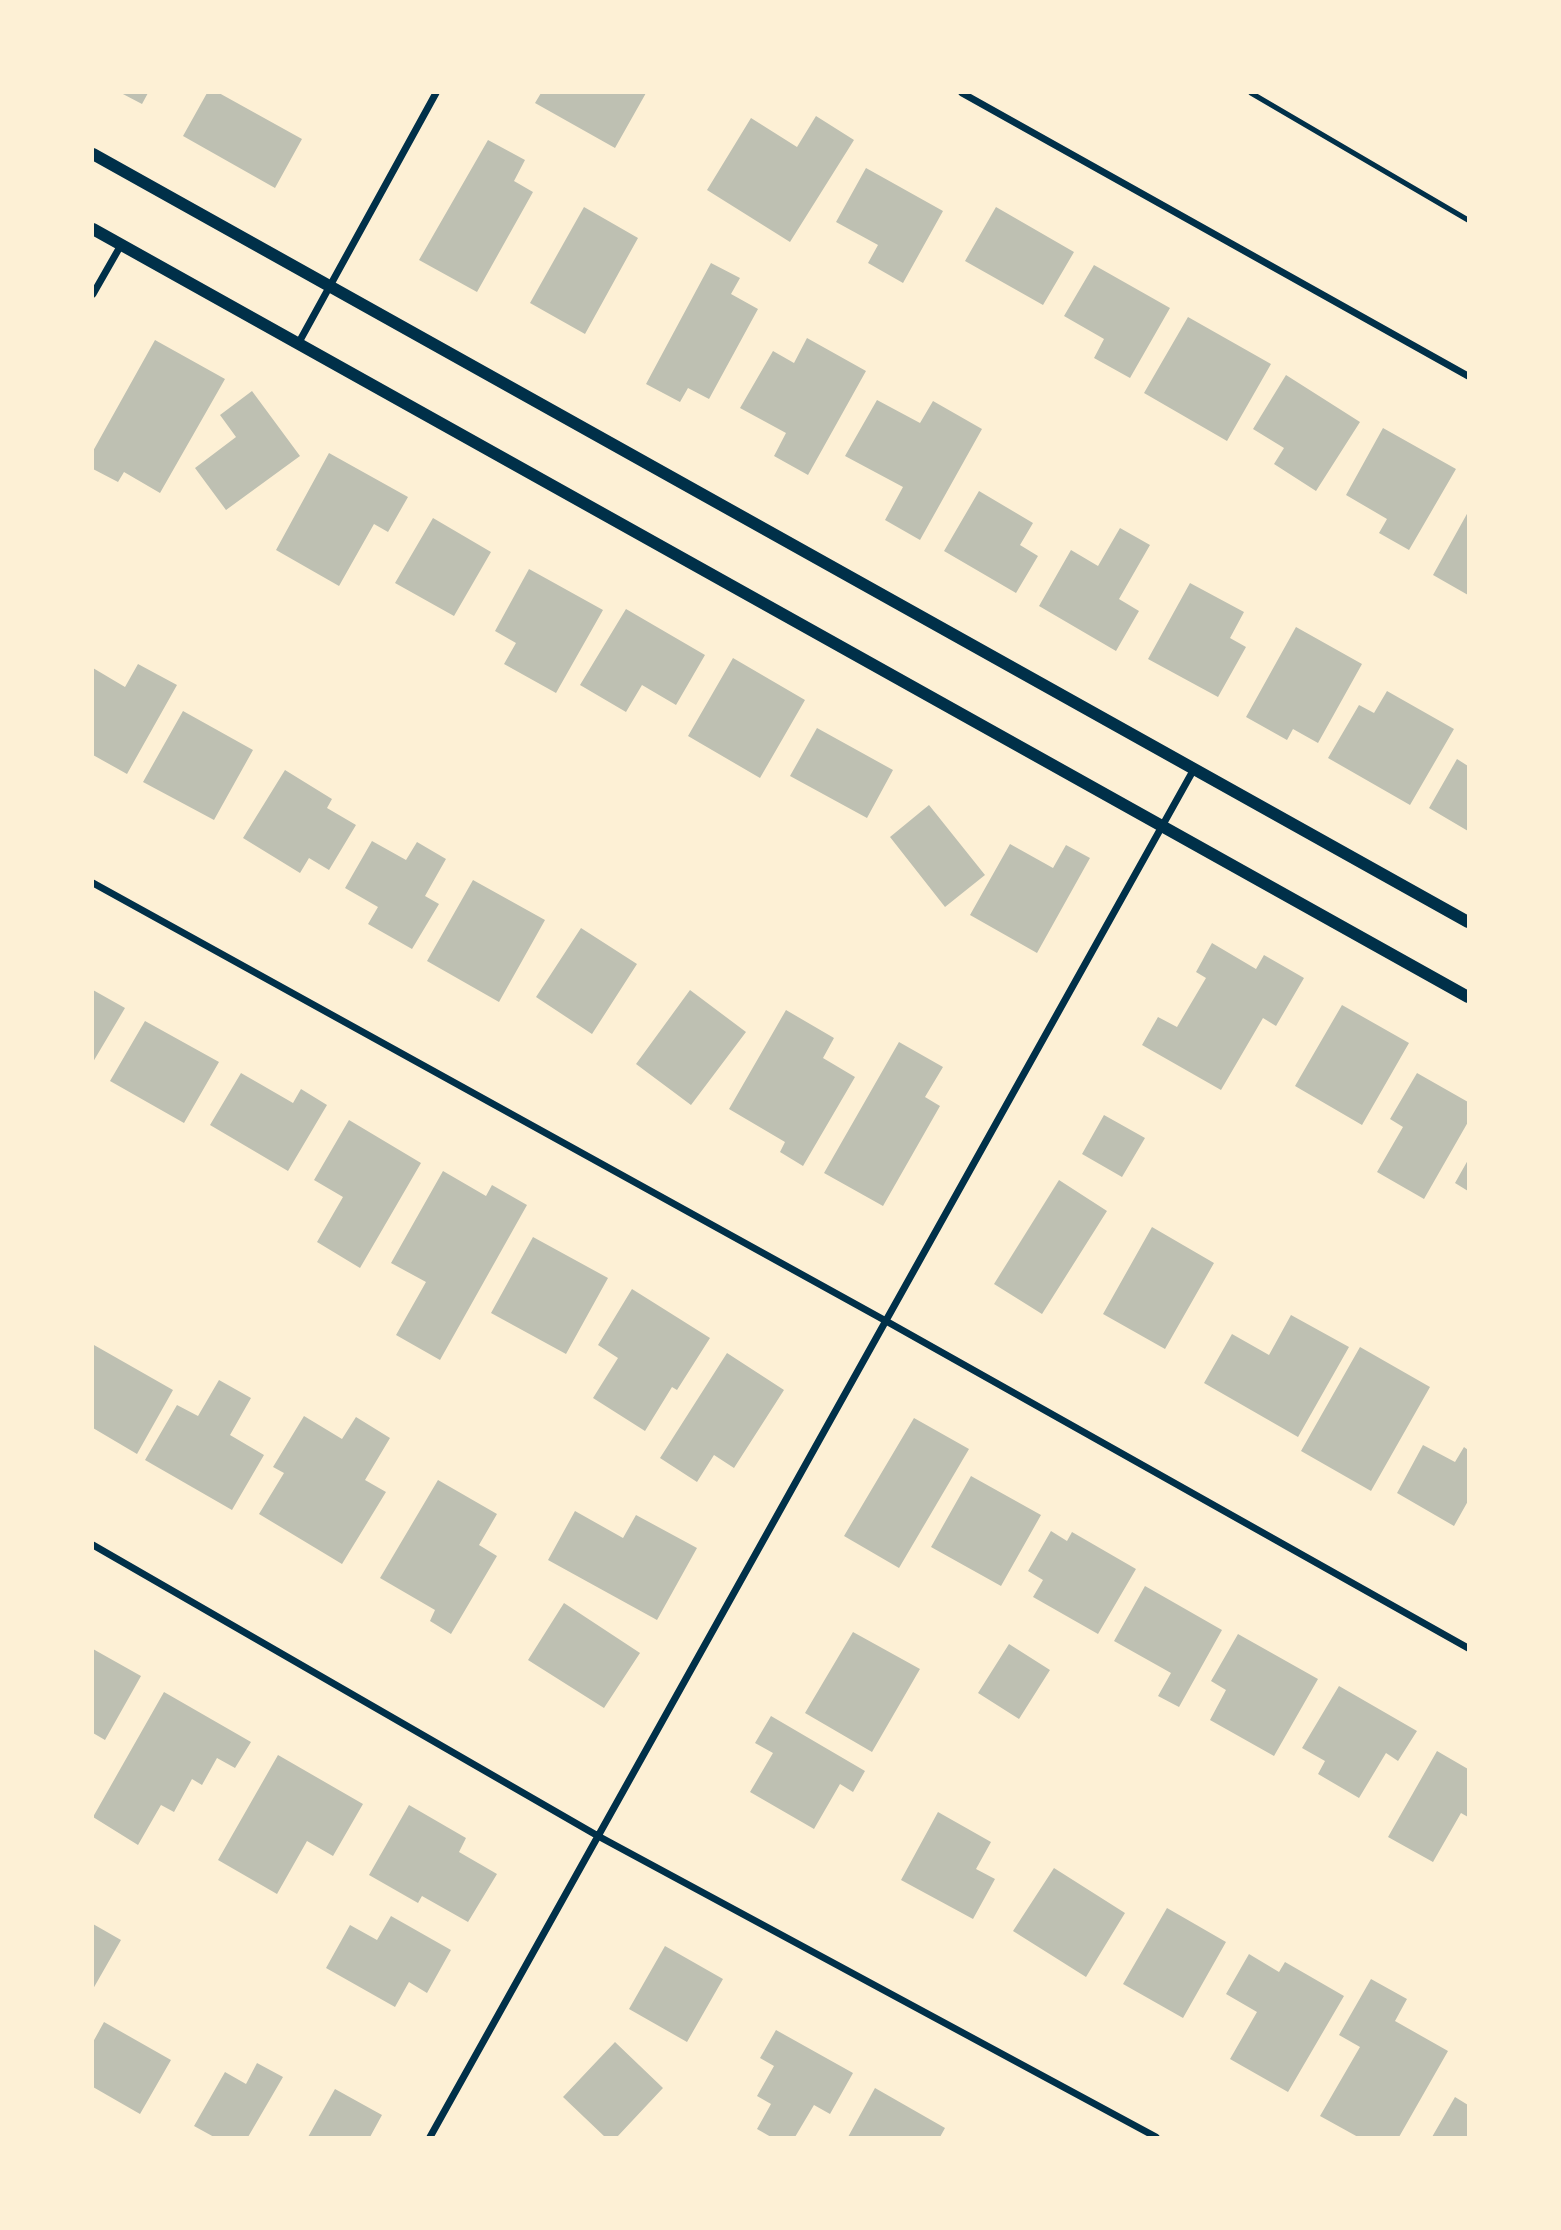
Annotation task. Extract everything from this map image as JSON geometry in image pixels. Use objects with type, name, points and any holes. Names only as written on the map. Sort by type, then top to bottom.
[{"type":"street","points":[[298,344],[436,93]]},
{"type":"street","points":[[962,93],[1468,376]]},
{"type":"street","points":[[93,154],[1468,922]]},
{"type":"street","points":[[93,229],[1468,997]]},
{"type":"street","points":[[93,294],[121,245]]},
{"type":"street","points":[[430,2137],[1194,769]]},
{"type":"street","points":[[93,883],[886,1321],[1468,1648]]},
{"type":"street","points":[[93,1545],[598,1836],[1156,2137]]},
{"type":"lane","points":[[1251,93],[1468,220]]},
{"type":"building","points":[[121,93],[148,93],[142,104]]},
{"type":"building","points":[[207,93],[219,93],[302,139],[275,188],[183,136]]},
{"type":"building","points":[[541,93],[646,93],[615,148],[535,103]]},
{"type":"building","points":[[816,116],[854,140],[790,242],[707,190],[751,118],[797,147]]},
{"type":"building","points":[[488,140],[525,160],[514,181],[533,192],[477,292],[419,260]]},
{"type":"building","points":[[866,168],[943,211],[903,283],[868,263],[878,245],[836,222]]},
{"type":"building","points":[[584,207],[638,238],[585,334],[530,303]]},
{"type":"building","points":[[996,207],[1074,252],[1043,305],[965,261]]},
{"type":"building","points":[[711,263],[740,278],[731,294],[758,309],[709,399],[688,388],[680,402],[646,384]]},
{"type":"building","points":[[1094,265],[1170,308],[1130,378],[1094,358],[1104,339],[1064,316]]},
{"type":"building","points":[[1188,317],[1271,364],[1227,441],[1144,393]]},
{"type":"building","points":[[807,338],[866,371],[808,475],[774,456],[786,433],[740,408],[773,351],[794,363]]},
{"type":"building","points":[[155,340],[225,379],[160,493],[124,472],[118,482],[93,469],[93,451]]},
{"type":"building","points":[[1286,375],[1360,422],[1316,491],[1274,464],[1284,448],[1253,429]]},
{"type":"building","points":[[252,391],[300,456],[226,510],[195,468],[236,437],[220,415]]},
{"type":"building","points":[[877,400],[920,423],[933,401],[982,429],[920,540],[885,520],[903,487],[845,456]]},
{"type":"building","points":[[1383,428],[1456,469],[1409,550],[1379,533],[1387,519],[1346,495]]},
{"type":"building","points":[[329,453],[408,497],[388,532],[374,524],[339,586],[276,550]]},
{"type":"building","points":[[979,491],[1033,523],[1020,545],[1038,556],[1016,593],[944,551]]},
{"type":"building","points":[[1468,512],[1468,595],[1433,575]]},
{"type":"building","points":[[433,518],[491,552],[454,616],[395,583]]},
{"type":"building","points":[[1120,528],[1150,545],[1119,599],[1139,611],[1116,651],[1039,606],[1071,550],[1098,566]]},
{"type":"building","points":[[529,569],[603,610],[556,693],[504,664],[516,643],[495,631]]},
{"type":"building","points":[[1190,583],[1244,612],[1230,638],[1246,647],[1218,697],[1148,659]]},
{"type":"building","points":[[626,609],[705,655],[676,705],[642,685],[626,712],[580,685]]},
{"type":"building","points":[[1296,627],[1362,664],[1318,743],[1293,729],[1287,740],[1246,717]]},
{"type":"building","points":[[733,658],[805,700],[760,778],[688,736]]},
{"type":"building","points":[[138,664],[177,685],[127,774],[93,755],[93,668],[125,687]]},
{"type":"building","points":[[1387,691],[1454,729],[1410,805],[1328,758],[1359,705],[1374,713]]},
{"type":"building","points":[[183,711],[253,750],[214,820],[143,782]]},
{"type":"building","points":[[817,728],[893,770],[867,818],[790,776]]},
{"type":"building","points":[[1457,759],[1468,766],[1468,831],[1429,808]]},
{"type":"building","points":[[285,770],[332,799],[327,808],[356,825],[329,870],[309,858],[300,873],[243,838]]},
{"type":"building","points":[[929,805],[985,875],[945,907],[890,837]]},
{"type":"building","points":[[372,841],[406,860],[417,842],[446,859],[425,896],[439,904],[412,949],[368,924],[378,907],[345,888]]},
{"type":"building","points":[[1010,844],[1053,868],[1066,845],[1090,858],[1037,953],[970,915]]},
{"type":"building","points":[[473,880],[545,920],[499,1002],[427,961]]},
{"type":"building","points":[[581,928],[637,964],[592,1034],[536,997]]},
{"type":"building","points":[[1212,943],[1256,969],[1264,955],[1304,978],[1276,1026],[1263,1018],[1221,1090],[1142,1045],[1158,1017],[1177,1027],[1206,978],[1196,972]]},
{"type":"building","points":[[93,990],[125,1008],[93,1062]]},
{"type":"building","points":[[690,990],[746,1032],[691,1105],[636,1064]]},
{"type":"building","points":[[1342,1005],[1409,1043],[1362,1125],[1295,1086]]},
{"type":"building","points":[[786,1010],[834,1038],[823,1058],[855,1077],[803,1166],[780,1152],[785,1142],[729,1109]]},
{"type":"building","points":[[145,1021],[219,1062],[184,1123],[110,1081]]},
{"type":"building","points":[[899,1042],[943,1067],[925,1097],[940,1106],[883,1206],[824,1173]]},
{"type":"building","points":[[241,1073],[293,1103],[301,1089],[327,1105],[288,1171],[210,1125]]},
{"type":"building","points":[[1417,1073],[1468,1102],[1468,1122],[1424,1199],[1377,1172],[1403,1127],[1390,1119]]},
{"type":"building","points":[[1104,1115],[1145,1138],[1122,1177],[1082,1154]]},
{"type":"building","points":[[349,1120],[421,1163],[360,1268],[317,1242],[343,1197],[314,1180]]},
{"type":"building","points":[[1468,1160],[1468,1191],[1455,1183]]},
{"type":"building","points":[[443,1171],[486,1196],[492,1185],[527,1205],[440,1360],[396,1335],[426,1282],[391,1263]]},
{"type":"building","points":[[1059,1180],[1107,1211],[1042,1314],[994,1284]]},
{"type":"building","points":[[1152,1227],[1214,1263],[1165,1349],[1103,1314]]},
{"type":"building","points":[[533,1237],[608,1278],[566,1354],[491,1313]]},
{"type":"building","points":[[632,1289],[710,1338],[677,1390],[672,1387],[645,1431],[593,1398],[618,1358],[598,1345]]},
{"type":"building","points":[[1291,1315],[1349,1347],[1298,1437],[1204,1383],[1232,1334],[1269,1355]]},
{"type":"building","points":[[94,1345],[173,1390],[137,1454],[93,1428]]},
{"type":"building","points":[[1360,1347],[1430,1387],[1371,1491],[1301,1451]]},
{"type":"building","points":[[727,1353],[784,1390],[734,1468],[714,1455],[697,1482],[660,1458]]},
{"type":"building","points":[[219,1380],[251,1398],[230,1435],[264,1455],[232,1510],[145,1460],[177,1405],[198,1416]]},
{"type":"building","points":[[304,1416],[342,1439],[356,1417],[390,1438],[365,1480],[386,1492],[342,1564],[259,1514],[284,1473],[273,1467]]},
{"type":"building","points":[[914,1418],[969,1449],[899,1568],[844,1536]]},
{"type":"building","points":[[1423,1445],[1455,1462],[1464,1447],[1468,1450],[1468,1501],[1454,1526],[1397,1493]]},
{"type":"building","points":[[971,1476],[1041,1515],[1001,1586],[931,1547]]},
{"type":"building","points":[[438,1480],[497,1514],[479,1545],[497,1556],[451,1634],[430,1621],[435,1610],[380,1578]]},
{"type":"building","points":[[575,1511],[623,1538],[636,1515],[697,1548],[657,1620],[548,1560]]},
{"type":"building","points":[[1051,1531],[1067,1541],[1072,1532],[1136,1569],[1098,1634],[1033,1597],[1043,1580],[1028,1571]]},
{"type":"building","points":[[1145,1586],[1222,1630],[1179,1707],[1158,1696],[1171,1673],[1114,1641]]},
{"type":"building","points":[[564,1603],[640,1653],[604,1708],[528,1660]]},
{"type":"building","points":[[853,1632],[920,1669],[872,1752],[805,1713]]},
{"type":"building","points":[[1238,1634],[1318,1679],[1274,1756],[1210,1720],[1226,1690],[1211,1681]]},
{"type":"building","points":[[1009,1644],[1050,1670],[1019,1719],[978,1693]]},
{"type":"building","points":[[93,1649],[141,1676],[105,1740],[93,1733]]},
{"type":"building","points":[[1339,1686],[1417,1731],[1398,1761],[1386,1753],[1359,1798],[1318,1774],[1325,1761],[1302,1748]]},
{"type":"building","points":[[164,1692],[251,1742],[235,1768],[217,1758],[202,1785],[192,1779],[174,1812],[161,1805],[138,1845],[93,1817]]},
{"type":"building","points":[[771,1716],[865,1771],[853,1792],[840,1784],[814,1829],[750,1792],[773,1753],[755,1743]]},
{"type":"building","points":[[1437,1751],[1468,1769],[1468,1817],[1461,1813],[1433,1862],[1388,1837]]},
{"type":"building","points":[[278,1755],[363,1804],[333,1856],[307,1841],[277,1894],[218,1860]]},
{"type":"building","points":[[409,1805],[466,1838],[459,1852],[497,1874],[468,1922],[422,1896],[418,1903],[369,1875]]},
{"type":"building","points":[[938,1812],[991,1842],[976,1869],[995,1879],[973,1919],[901,1880]]},
{"type":"building","points":[[1054,1868],[1125,1913],[1086,1977],[1013,1931]]},
{"type":"building","points":[[1167,1908],[1226,1942],[1183,2018],[1123,1984]]},
{"type":"building","points":[[391,1916],[451,1950],[427,1993],[409,1982],[395,2007],[326,1968],[350,1925],[377,1940]]},
{"type":"building","points":[[93,1924],[121,1940],[93,1989]]},
{"type":"building","points":[[665,1946],[723,1979],[687,2042],[629,2009]]},
{"type":"building","points":[[1249,1954],[1279,1972],[1285,1962],[1344,1996],[1288,2092],[1230,2059],[1257,2012],[1226,1994]]},
{"type":"building","points":[[1371,1979],[1407,1999],[1395,2021],[1448,2051],[1399,2137],[1358,2137],[1320,2116],[1360,2047],[1339,2035]]},
{"type":"building","points":[[104,2022],[171,2060],[140,2114],[93,2087],[93,2042]]},
{"type":"building","points":[[776,2030],[853,2073],[830,2114],[814,2105],[795,2137],[771,2137],[757,2129],[771,2104],[757,2096],[774,2066],[760,2058]]},
{"type":"building","points":[[615,2042],[663,2088],[617,2137],[605,2137],[563,2097]]},
{"type":"building","points":[[257,2063],[283,2077],[248,2137],[214,2137],[194,2126],[225,2072],[246,2084]]},
{"type":"building","points":[[875,2088],[945,2128],[940,2137],[848,2137]]},
{"type":"building","points":[[335,2089],[382,2115],[370,2137],[308,2137]]},
{"type":"building","points":[[1455,2097],[1468,2105],[1468,2137],[1432,2137]]}]
